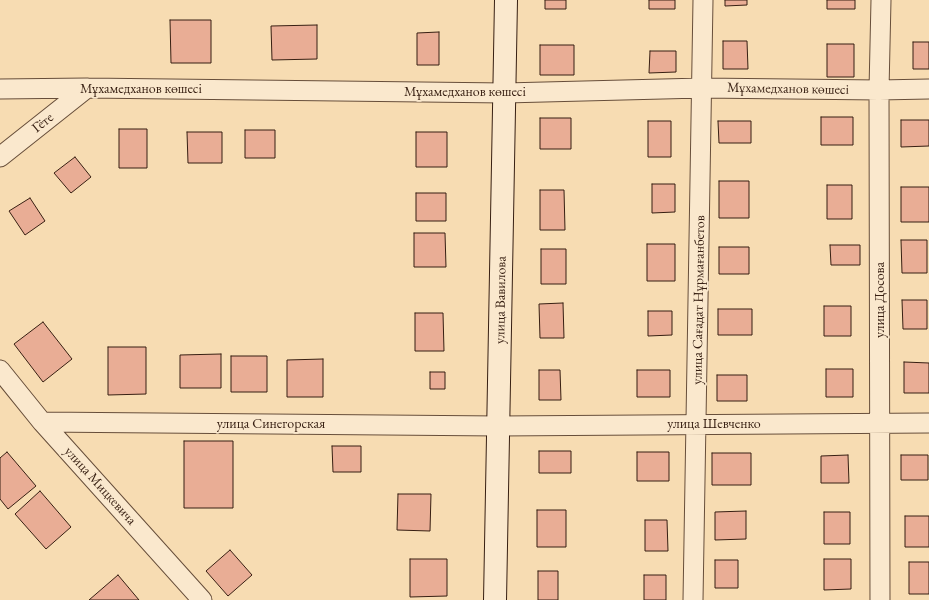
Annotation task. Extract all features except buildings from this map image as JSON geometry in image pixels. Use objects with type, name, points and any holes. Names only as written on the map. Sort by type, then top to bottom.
[{"type":"street","name":"улица Вавилова","points":[[496,600],[506,0]]},
{"type":"street","name":"улица Сағадат Нұрмағанбетов","points":[[693,600],[703,0]]},
{"type":"street","name":"улица Досова","points":[[880,600],[881,423],[879,90],[881,0]]},
{"type":"street","name":"Мұхамедханов көшесі","points":[[0,89],[87,88],[505,92],[702,88],[879,90],[929,89]]},
{"type":"street","name":"Гёте","points":[[0,158],[87,88]]},
{"type":"street","name":"улица Мицкевича","points":[[0,370],[42,422],[202,600]]},
{"type":"street","name":"улица Синегорская","points":[[42,422],[499,426]]},
{"type":"street","name":"улица Шевченко","points":[[499,426],[929,423]]}]
